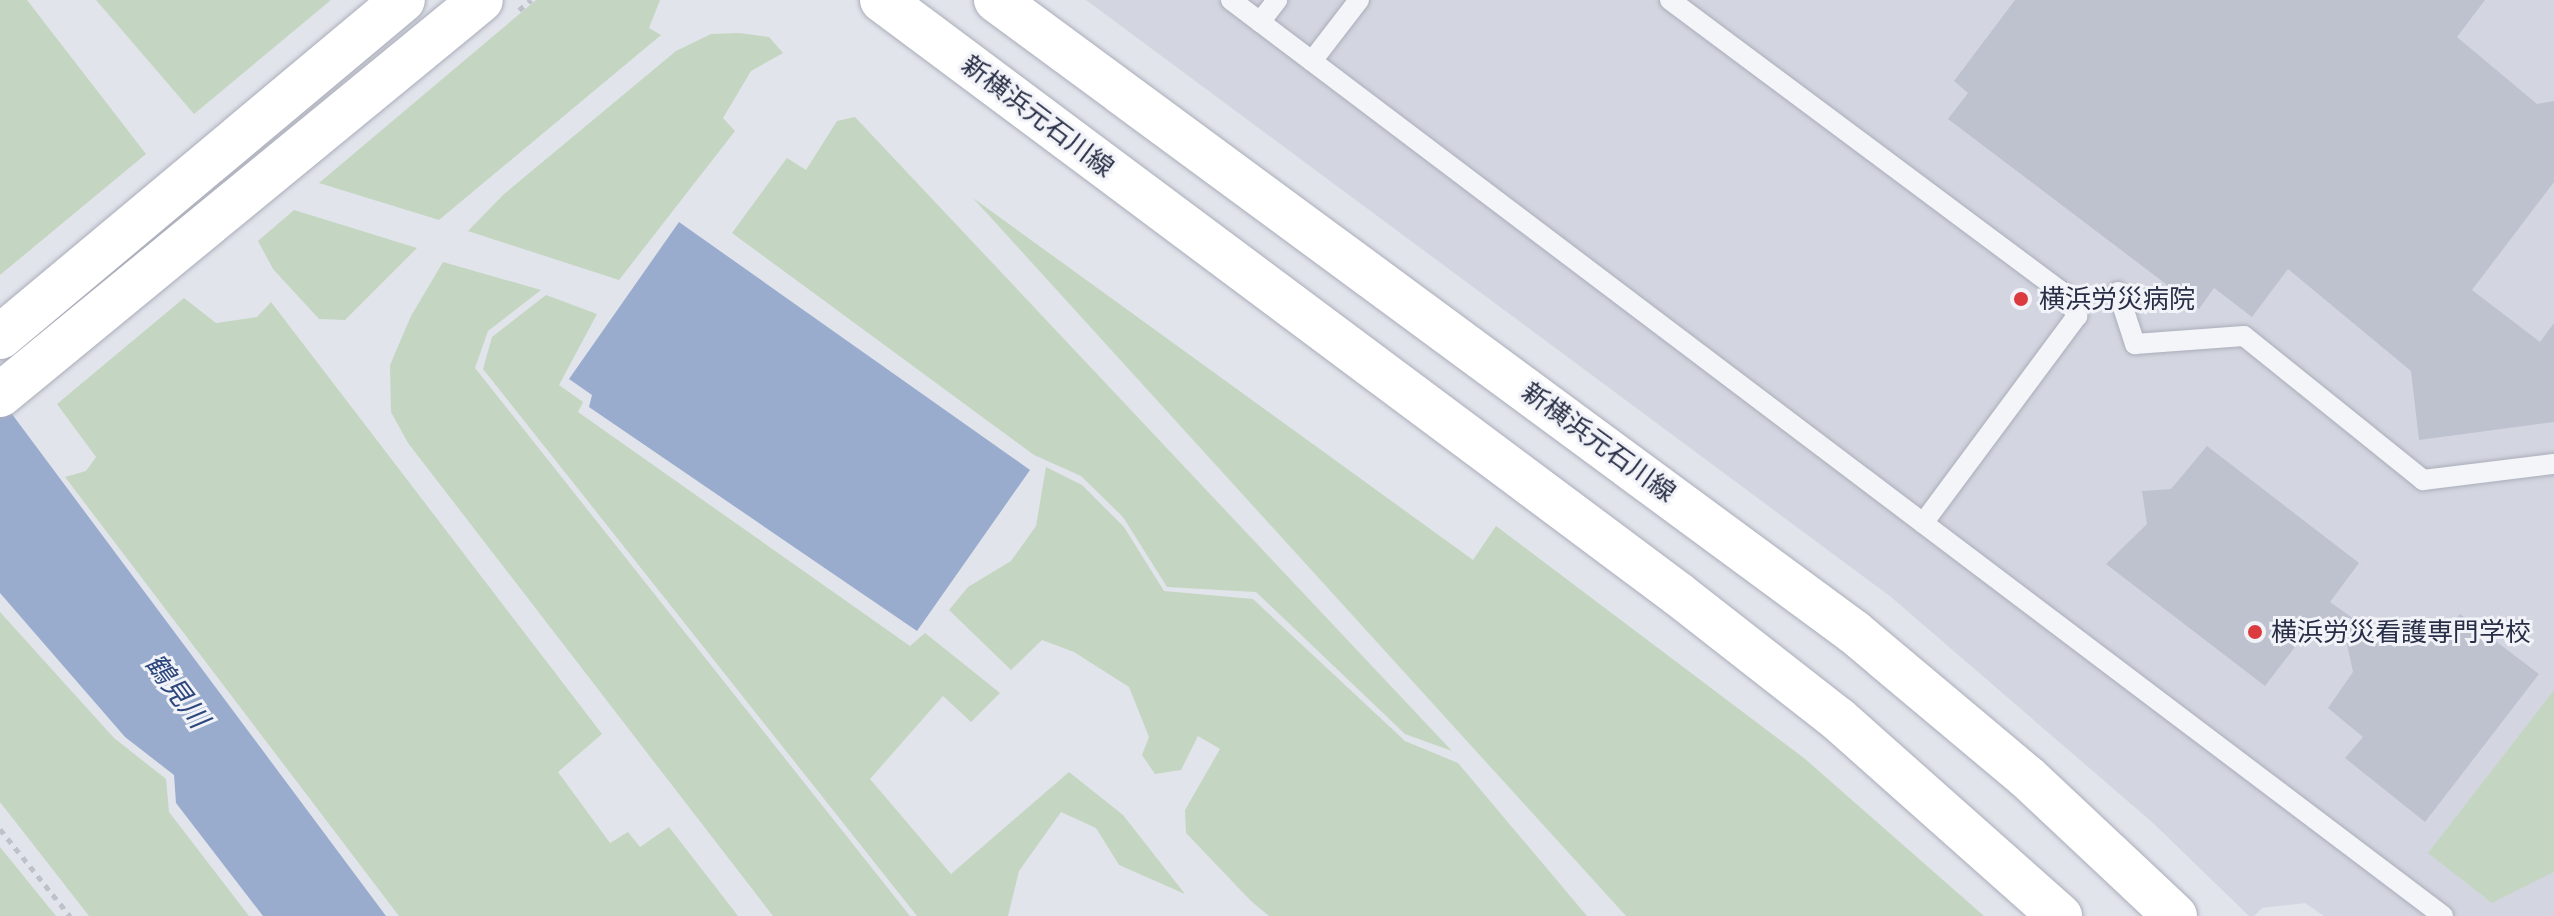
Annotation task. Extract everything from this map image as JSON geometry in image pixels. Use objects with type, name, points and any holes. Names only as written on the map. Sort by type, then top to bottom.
[{"type":"street","points":[[0,337],[403,0]]},
{"type":"street","points":[[0,395],[481,0]]},
{"type":"street","name":"新横浜元石川線","points":[[882,0],[1814,700],[2060,916]]},
{"type":"street","name":"新横浜元石川線","points":[[996,0],[1854,632],[2027,777],[2175,916]]},
{"type":"lane","points":[[1231,0],[2443,916]]},
{"type":"lane","points":[[1260,22],[1277,0]]},
{"type":"lane","points":[[1312,61],[1359,0]]},
{"type":"lane","points":[[1670,0],[2064,294],[2077,316],[1923,523]]},
{"type":"lane","points":[[2118,292],[2135,344],[2244,336],[2423,480],[2554,464]]},
{"type":"path","points":[[0,829],[70,916]]},
{"type":"shaded area","name":"横浜労災病院","points":[[1086,0],[2554,0],[2554,916],[2324,916],[2305,903],[2262,908],[2254,916],[2249,916],[2153,823],[1891,597]]},
{"type":"green space","points":[[0,0],[27,0],[146,154],[0,275]]},
{"type":"green space","points":[[96,0],[331,0],[194,114]]},
{"type":"green space","points":[[536,0],[660,0],[649,28],[661,35],[439,220],[319,183]]},
{"type":"green space","points":[[739,33],[769,37],[783,53],[751,71],[723,118],[735,131],[619,280],[468,231],[503,195],[676,51],[711,34]]},
{"type":"green space","points":[[855,117],[1452,751],[1405,734],[1256,592],[1167,587],[1123,517],[1081,476],[1034,455],[732,233],[787,158],[806,170],[837,121]]},
{"type":"green space","points":[[973,198],[1473,560],[1496,526],[1804,758],[1984,916],[1626,916]]},
{"type":"green space","points":[[294,210],[417,248],[345,320],[319,319],[273,269],[258,241]]},
{"type":"green space","points":[[443,262],[541,290],[488,331],[475,368],[910,916],[773,916],[408,443],[391,412],[390,365],[411,316]]},
{"type":"green space","points":[[546,295],[597,314],[559,385],[583,402],[578,412],[910,646],[925,633],[1000,693],[971,722],[943,696],[870,779],[951,874],[1069,772],[1123,815],[1185,894],[1119,865],[1096,828],[1061,812],[1019,871],[1008,916],[917,916],[483,369],[492,337]]},
{"type":"green space","points":[[184,298],[216,323],[257,317],[271,302],[602,734],[558,772],[610,843],[628,832],[640,847],[669,827],[738,916],[399,916],[65,477],[86,471],[96,457],[57,404]]},
{"type":"green space","points":[[1046,467],[1082,485],[1124,527],[1164,591],[1253,599],[1405,741],[1458,763],[1587,916],[1269,916],[1186,833],[1185,810],[1220,749],[1198,736],[1181,770],[1155,774],[1142,755],[1149,737],[1129,687],[1074,652],[1042,640],[1011,670],[949,610],[968,587],[1011,561],[1036,526]]},
{"type":"green space","points":[[0,612],[114,738],[166,779],[169,812],[249,916],[89,916],[0,802]]},
{"type":"green space","points":[[2554,690],[2554,872],[2492,903],[2428,853]]},
{"type":"green space","points":[[0,847],[56,916],[0,916]]},
{"type":"water","points":[[679,222],[1030,470],[917,631],[589,407],[592,395],[569,379]]},
{"type":"water","name":"鶴見川","points":[[0,398],[386,916],[263,916],[176,803],[174,775],[125,737],[0,593]]},
{"type":"building","points":[[2015,0],[2485,0],[2457,37],[2537,104],[2554,101],[2554,182],[2472,290],[2540,342],[2554,323],[2554,422],[2419,440],[2411,371],[2288,269],[2252,317],[2214,288],[2199,309],[1948,119],[1968,93],[1954,81]]},
{"type":"building","name":"横浜労災看護専門学校","points":[[2207,446],[2359,563],[2330,602],[2395,648],[2418,621],[2440,638],[2460,614],[2539,674],[2425,822],[2345,758],[2363,737],[2328,708],[2353,672],[2347,644],[2327,630],[2305,634],[2265,686],[2106,564],[2147,524],[2142,491],[2171,489]]},
{"type":"place","name":"横浜労災病院","points":[[2021,299]]},
{"type":"place","name":"横浜労災看護専門学校","points":[[2255,632]]}]
